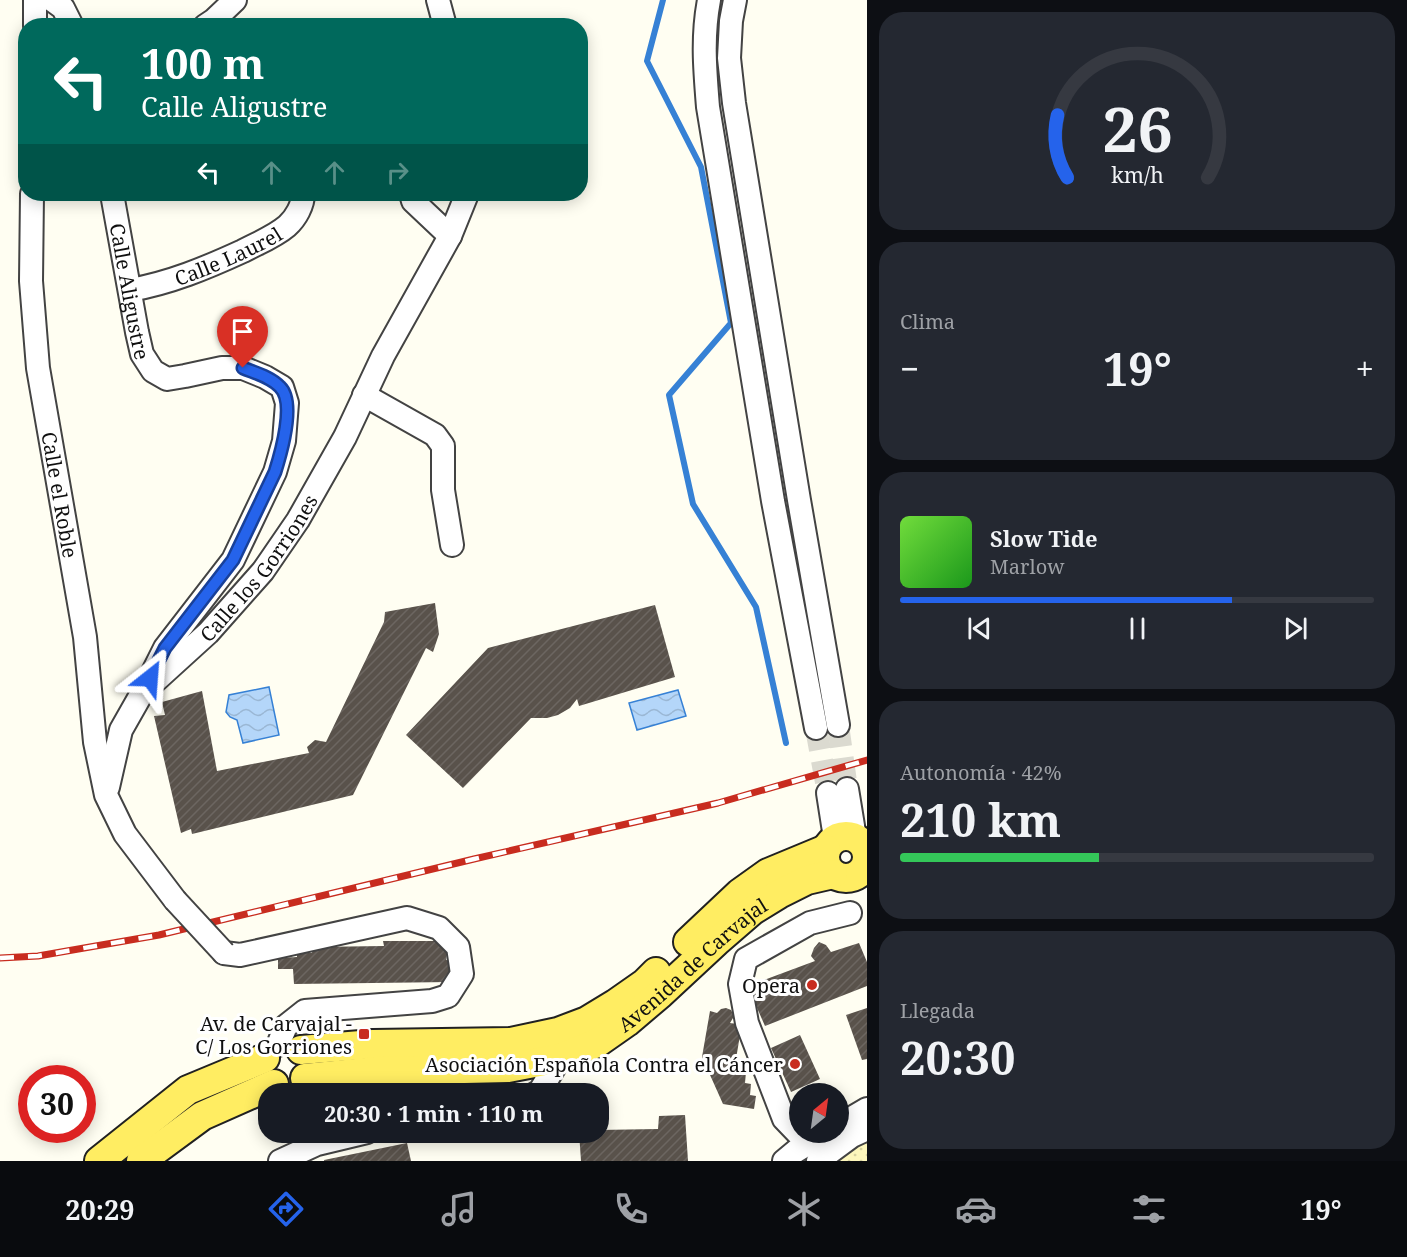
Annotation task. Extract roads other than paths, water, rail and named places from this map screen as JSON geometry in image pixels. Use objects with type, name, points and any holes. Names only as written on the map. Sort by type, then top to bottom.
[{"type":"main road","name":"Avenida de Carvajal","points":[[99,1161],[188,1090],[282,1051],[373,1044],[511,1042],[558,1032],[587,1021],[645,983],[740,893],[768,873],[851,853]]},
{"type":"main road","name":"Avenida de Carvajal","points":[[305,1078],[377,1071],[508,1068],[560,1058],[597,1043],[627,1022],[660,994],[753,910],[851,853]]},
{"type":"main road","points":[[273,1083],[266,1075],[264,1067],[282,1051],[308,1060],[305,1078],[299,1083]]},
{"type":"main road","points":[[141,1161],[202,1116],[258,1091]]},
{"type":"street","points":[[35,0],[35,18]]},
{"type":"street","points":[[52,0],[63,8],[68,18]]},
{"type":"street","points":[[216,18],[235,0]]},
{"type":"street","points":[[438,0],[443,18]]},
{"type":"street","points":[[709,0],[705,21],[704,55],[708,107],[773,501],[816,728]]},
{"type":"street","points":[[735,0],[731,21],[729,58],[734,103],[838,725]]},
{"type":"street","name":"Calle el Roble","points":[[32,201],[31,281],[38,368],[85,637],[95,742],[106,795]]},
{"type":"street","name":"Calle Aligustre","points":[[113,201],[136,332],[142,354],[153,371],[167,379],[222,368],[243,368],[282,387],[287,403],[284,441],[275,472],[233,560],[165,648],[142,693]]},
{"type":"street","name":"Calle Laurel","points":[[130,290],[192,274],[272,237],[289,225],[298,212],[302,201]]},
{"type":"street","points":[[413,201],[450,236]]},
{"type":"street","name":"Calle los Gorriones","points":[[106,795],[121,730],[142,693],[208,633],[263,571],[298,520],[345,436],[383,356],[450,236],[464,201]]},
{"type":"street","points":[[364,395],[435,435],[442,446],[443,490],[452,545]]},
{"type":"street","points":[[838,791],[851,853]]},
{"type":"street","points":[[106,795],[125,834],[175,900],[224,952],[240,955],[407,918],[439,928],[458,947],[462,974],[448,996],[432,1001],[305,1011],[286,1026],[282,1051]]},
{"type":"street","points":[[818,1146],[784,1119],[747,1023],[740,984],[746,959],[810,923],[850,913]]},
{"type":"street","points":[[545,1083],[560,1058]]},
{"type":"street","points":[[849,1119],[867,1109]]},
{"type":"street","points":[[784,1161],[796,1151],[852,1137],[867,1130]]},
{"type":"street","points":[[280,1161],[321,1143]]},
{"type":"water","points":[[269,687],[279,735],[243,743],[237,720],[226,712],[229,695]]},
{"type":"water","points":[[678,690],[686,716],[637,730],[629,703]]},
{"type":"waterway","points":[[663,0],[647,61],[701,167],[731,323],[669,395],[693,504],[756,607],[786,743]]},
{"type":"tunnel","points":[[838,725],[847,789]]},
{"type":"tunnel","points":[[816,728],[828,793]]},
{"type":"railway","points":[[0,958],[38,956],[159,935],[718,803],[867,760]]},
{"type":"place","name":"Opera","points":[[812,985]]},
{"type":"place","name":"Av. de Carvajal - C/ Los Gorriones","points":[[364,1034]]},
{"type":"place","name":"Asociación Española Contra el Cáncer","points":[[795,1064]]}]
